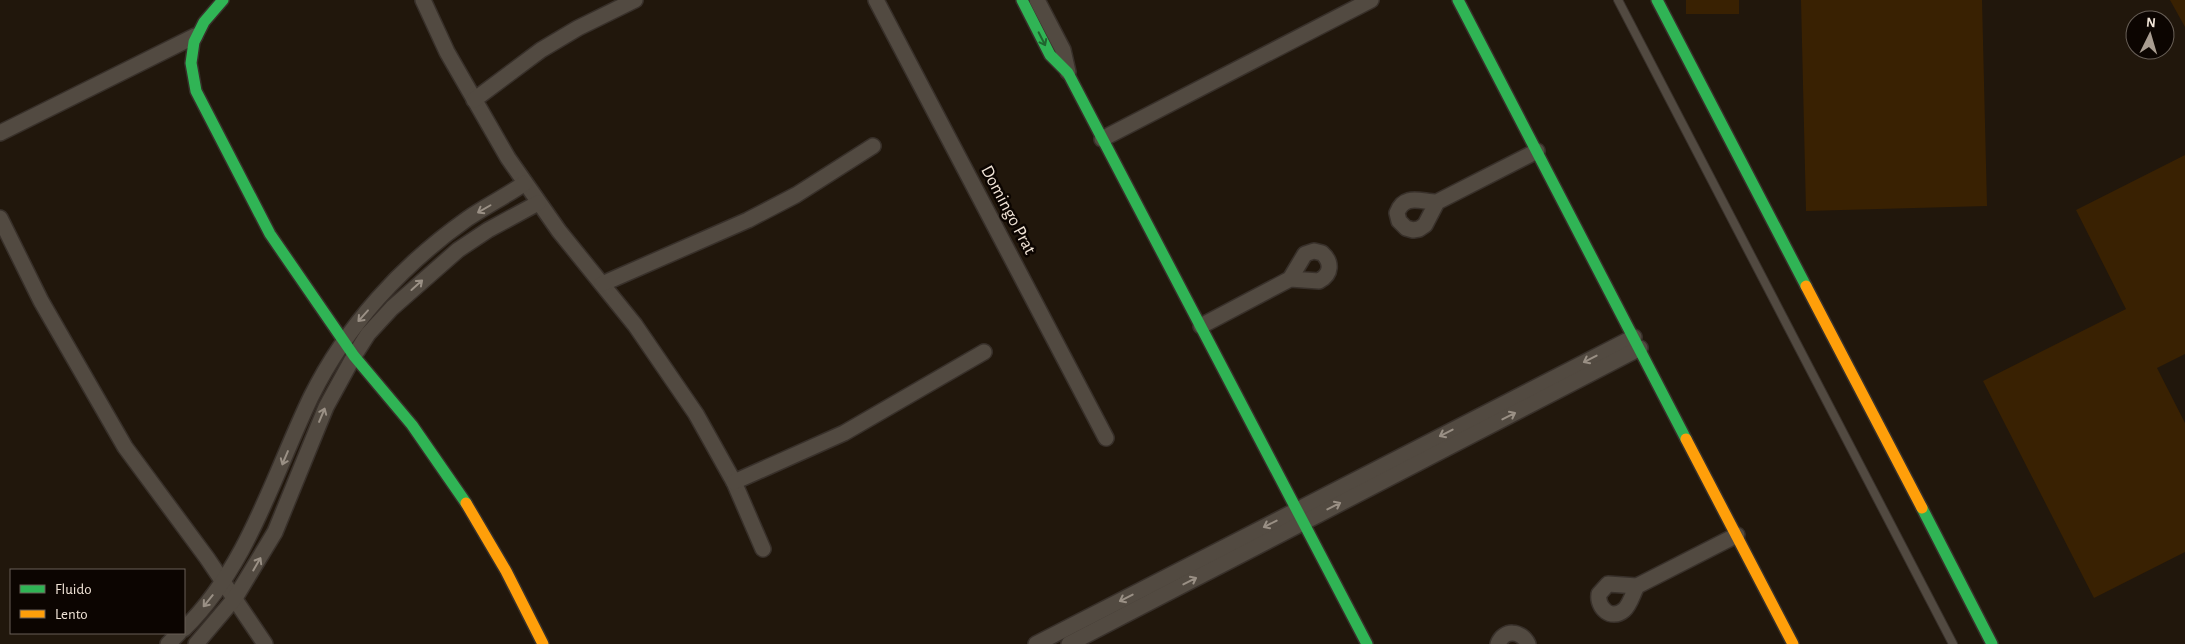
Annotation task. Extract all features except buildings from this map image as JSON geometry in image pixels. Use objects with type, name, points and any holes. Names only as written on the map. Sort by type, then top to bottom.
[{"type":"street","points":[[222,0],[195,36],[190,68],[196,91],[270,234],[354,356],[412,425],[445,470],[506,571],[543,644]]},
{"type":"street","points":[[423,0],[447,52],[474,100],[538,203],[635,325],[696,414],[734,482],[763,549]]},
{"type":"street","points":[[474,100],[541,50],[578,28],[635,0]]},
{"type":"street","name":"Domingo Prat","points":[[876,0],[1106,438]]},
{"type":"street","points":[[1022,0],[1050,55],[1068,74],[1367,644]]},
{"type":"street","points":[[1037,0],[1063,50],[1068,74]]},
{"type":"street","points":[[1102,139],[1371,0]]},
{"type":"street","points":[[1458,0],[1793,644]]},
{"type":"street","points":[[1658,0],[1992,644]]},
{"type":"street","points":[[0,133],[195,36]]},
{"type":"street","points":[[602,284],[748,220],[796,195],[873,146]]},
{"type":"street","points":[[1437,202],[1537,151]]},
{"type":"street","points":[[185,628],[213,596],[246,541],[311,397],[356,324],[395,280],[427,250],[468,218],[525,183]]},
{"type":"street","points":[[196,644],[235,598],[276,532],[326,407],[368,334],[392,308],[433,270],[488,230],[538,203]]},
{"type":"street","points":[[0,218],[41,301],[125,447],[235,598],[265,644]]},
{"type":"street","points":[[1201,326],[1290,279]]},
{"type":"street","points":[[1036,644],[1057,639],[1301,516],[1637,342]]},
{"type":"street","points":[[734,482],[844,433],[984,352]]},
{"type":"street","points":[[1069,644],[1301,516]]},
{"type":"street","points":[[1637,586],[1737,535]]},
{"type":"street","points":[[1498,644],[1503,636],[1513,632],[1520,634],[1528,644]]},
{"type":"street","points":[[168,644],[179,634]]},
{"type":"lane","points":[[1618,0],[1953,644]]},
{"type":"shaded area","points":[[1686,0],[1739,0],[1739,14],[1686,14]]},
{"type":"shaded area","points":[[1801,0],[1982,0],[1987,206],[1806,211]]},
{"type":"shaded area","points":[[2170,0],[2185,0],[2185,27]]},
{"type":"shaded area","points":[[2185,155],[2185,354],[2157,368],[2185,423],[2185,552],[2094,598],[1983,381],[2126,309],[2076,210]]},
{"type":"traffic: fast","points":[[223,0],[204,22],[194,42],[191,63],[196,91],[270,234],[354,356],[412,425],[466,503]]},
{"type":"traffic: fast","points":[[1022,0],[1050,55],[1068,73],[1367,644]]},
{"type":"traffic: fast","points":[[1458,0],[1686,439]]},
{"type":"traffic: fast","points":[[1657,0],[1806,286]]},
{"type":"traffic: fast","points":[[1922,508],[1992,644]]},
{"type":"traffic: slow","points":[[1806,286],[1922,508]]},
{"type":"traffic: slow","points":[[1686,439],[1793,644]]},
{"type":"traffic: slow","points":[[466,503],[506,571],[543,644]]}]
